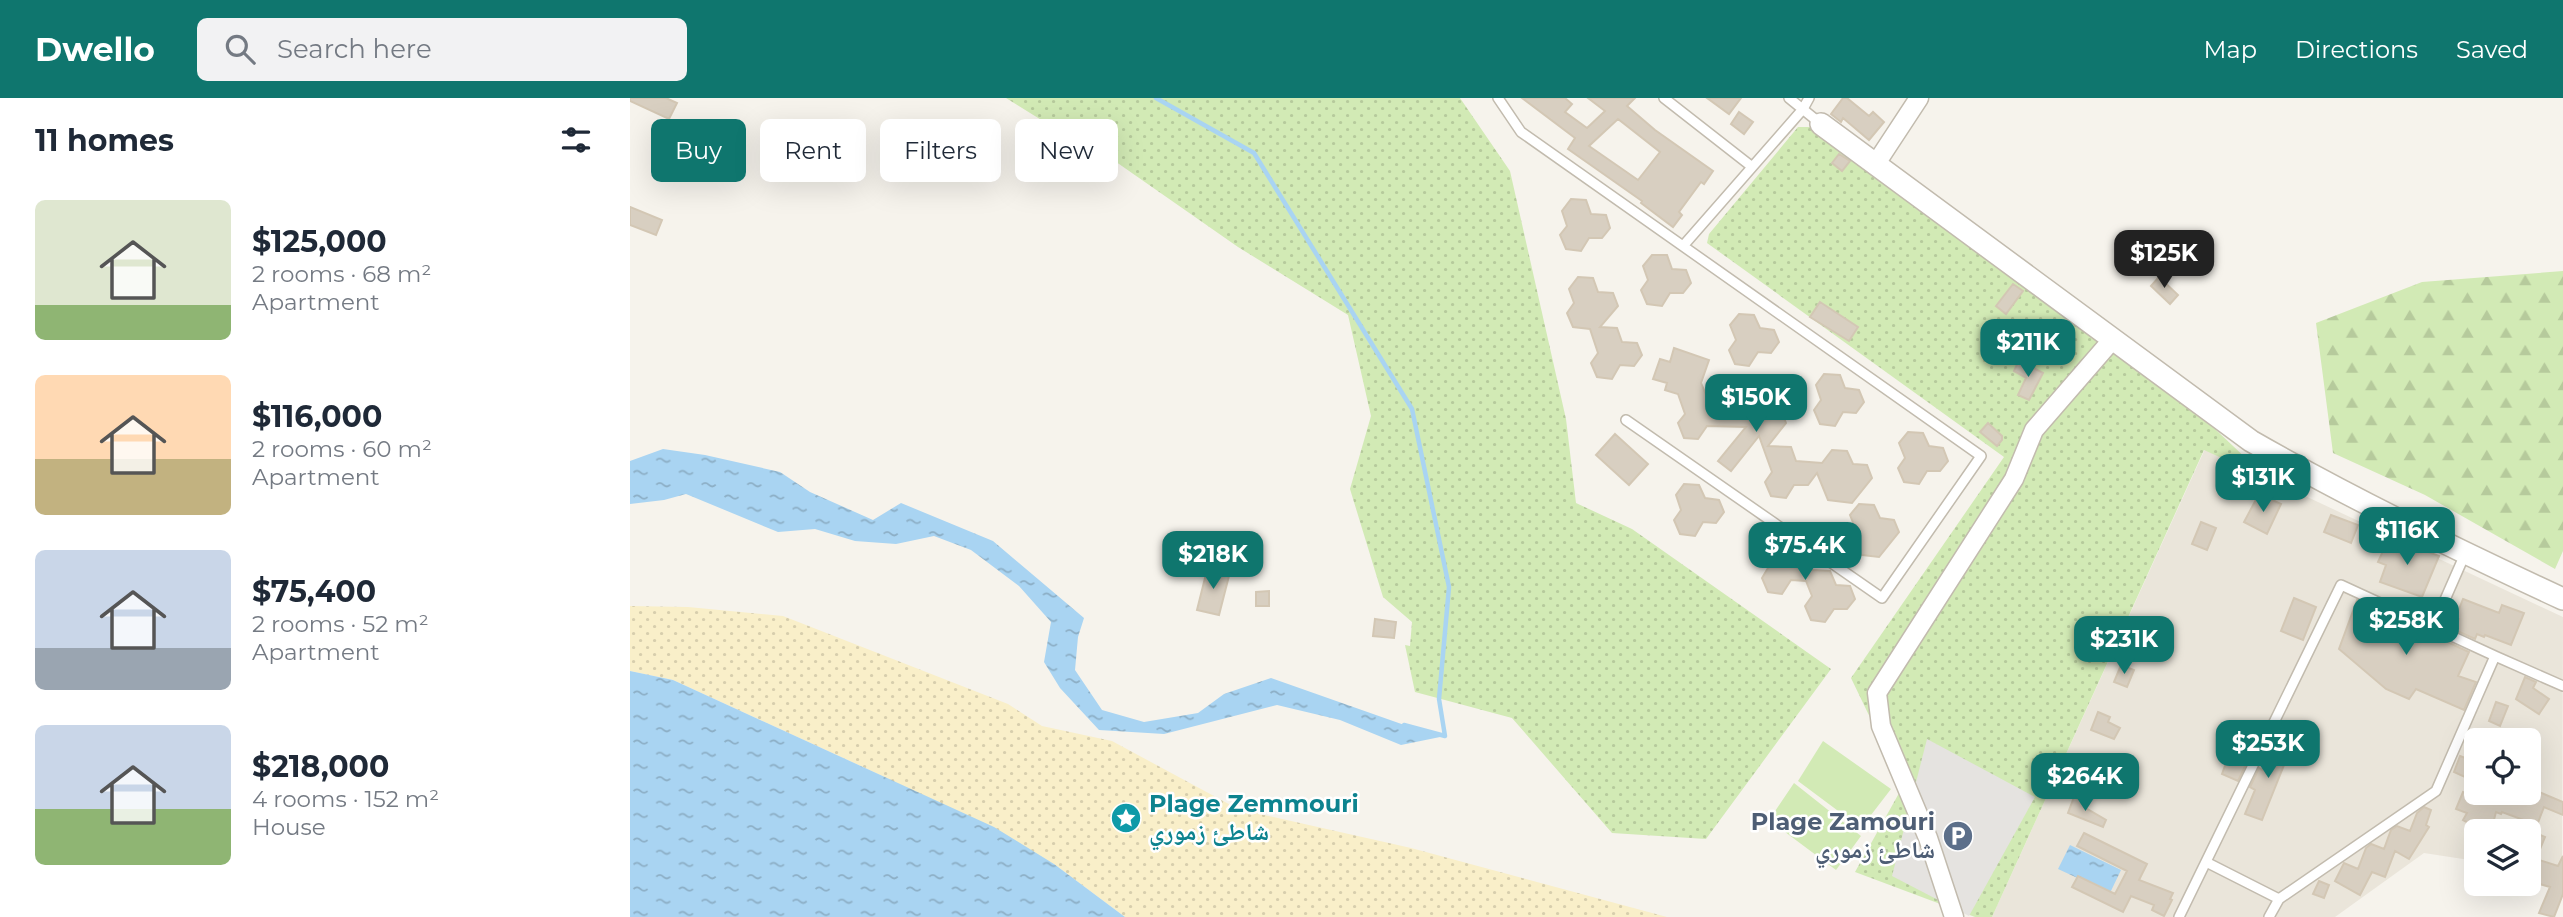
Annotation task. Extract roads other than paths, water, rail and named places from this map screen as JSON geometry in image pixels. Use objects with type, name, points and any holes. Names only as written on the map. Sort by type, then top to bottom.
[{"type":"street","points":[[1875,165],[1919,98]]},
{"type":"street","points":[[1821,124],[2251,441],[2327,485],[2465,554],[2563,599]]},
{"type":"street","points":[[1954,917],[1928,838],[1881,726],[1877,693],[2014,479],[2034,430],[2112,340]]},
{"type":"lane","points":[[1498,98],[1521,132],[1981,456],[1882,598],[1626,420]]},
{"type":"lane","points":[[1664,98],[1751,166]]},
{"type":"lane","points":[[1789,98],[1821,124]]},
{"type":"lane","points":[[1683,246],[1803,109],[1809,98]]},
{"type":"lane","points":[[2433,627],[2465,554]]},
{"type":"lane","points":[[2179,917],[2341,585],[2563,686]]},
{"type":"lane","points":[[2269,917],[2279,899],[2436,791],[2495,656]]},
{"type":"lane","points":[[2206,862],[2279,899]]},
{"type":"water","points":[[663,449],[705,455],[780,472],[810,492],[873,520],[901,503],[993,541],[1084,618],[1078,637],[1075,670],[1102,710],[1144,722],[1198,713],[1224,694],[1271,678],[1410,727],[1445,736],[1401,745],[1340,720],[1277,705],[1164,734],[1099,730],[1060,688],[1044,662],[1051,622],[1019,586],[971,550],[934,536],[896,544],[855,541],[815,529],[778,532],[686,494],[630,504],[630,461]]},
{"type":"water","points":[[630,671],[673,680],[994,827],[1054,864],[1125,917],[630,917]]},
{"type":"water","points":[[2070,845],[2121,870],[2110,893],[2058,869]]},
{"type":"waterway","points":[[1156,98],[1254,153],[1412,409],[1449,587],[1439,699],[1445,736],[1404,725]]},
{"type":"place","name":"Plage Zemmouri شاطئ زموري","points":[[1126,818]]},
{"type":"place","name":"Plage Zamouri شاطئ زموري","points":[[1958,836]]}]
